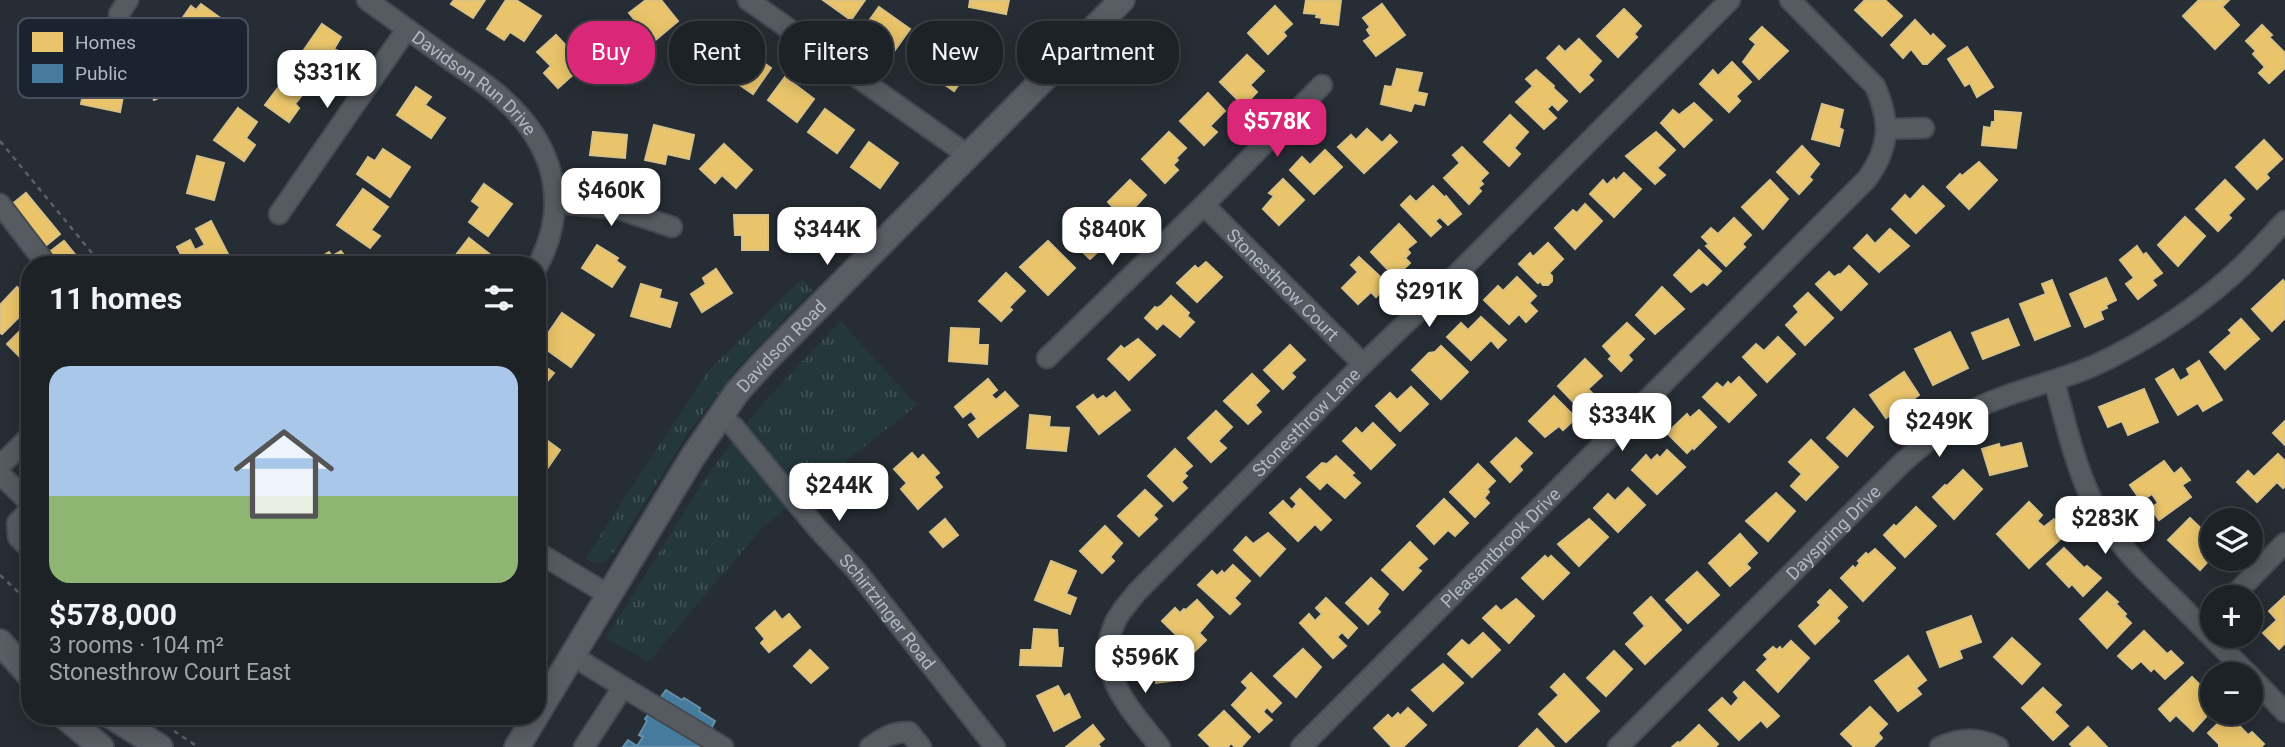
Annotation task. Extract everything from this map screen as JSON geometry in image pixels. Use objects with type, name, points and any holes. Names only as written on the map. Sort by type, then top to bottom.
[{"type":"main road","name":"Davidson Road","points":[[546,700],[692,458],[737,392],[1122,0]]},
{"type":"main road","points":[[0,642],[21,662]]},
{"type":"main road","points":[[75,725],[101,747]]},
{"type":"main road","points":[[125,725],[160,747]]},
{"type":"main road","name":"Davidson Road","points":[[517,747],[531,725]]},
{"type":"street","name":"Davidson Run Drive","points":[[367,0],[500,96],[531,129],[549,164],[556,203],[552,227],[541,256]]},
{"type":"street","points":[[748,0],[969,156]]},
{"type":"street","name":"Stonesthrow Lane","points":[[1160,747],[1116,689],[1108,664],[1108,649],[1114,624],[1136,593],[1730,0]]},
{"type":"street","points":[[1790,0],[1875,86],[1887,129],[1924,128]]},
{"type":"street","points":[[279,214],[407,29]]},
{"type":"street","points":[[1047,358],[1322,85]]},
{"type":"street","name":"Pleasantbrook Drive","points":[[1301,747],[1867,179],[1877,165],[1887,129]]},
{"type":"street","points":[[556,203],[620,209],[672,227]]},
{"type":"street","points":[[0,204],[40,256]]},
{"type":"street","name":"Stonesthrow Court","points":[[1204,205],[1363,364]]},
{"type":"street","name":"Dayspring Drive","points":[[1618,747],[1903,462],[1935,435],[1970,412],[2108,359],[2155,333],[2231,277],[2285,221]]},
{"type":"street","points":[[2054,381],[2081,474],[2098,510],[2120,543],[2200,616]]},
{"type":"street","name":"Schirtzinger Road","points":[[721,416],[737,430],[817,528],[856,570],[995,747]]},
{"type":"street","points":[[0,466],[21,445]]},
{"type":"street","points":[[0,474],[21,494]]},
{"type":"street","points":[[21,519],[17,523],[18,537],[21,540]]},
{"type":"street","points":[[2244,585],[2285,543]]},
{"type":"street","points":[[546,557],[609,595]]},
{"type":"street","points":[[2228,648],[2239,662]]},
{"type":"street","points":[[573,656],[723,747]]},
{"type":"street","points":[[584,747],[623,687]]},
{"type":"street","points":[[2263,689],[2285,712]]},
{"type":"street","points":[[870,747],[898,731],[909,732],[921,747]]},
{"type":"street","points":[[1940,747],[1953,740],[1973,739],[1998,747]]},
{"type":"path","points":[[0,141],[94,256]]},
{"type":"path","points":[[0,575],[21,595]]},
{"type":"green space","points":[[802,279],[812,290],[736,370],[688,433],[614,552],[605,561],[596,564],[585,559],[707,372]]},
{"type":"green space","points":[[840,321],[917,405],[764,526],[648,662],[606,638],[706,477],[756,411]]},
{"type":"building: Homes","points":[[454,0],[485,0],[473,18],[451,4]]},
{"type":"building: Homes","points":[[506,0],[516,0],[541,16],[524,41],[510,32],[504,40],[487,29]]},
{"type":"building: Homes","points":[[646,0],[661,0],[678,21],[669,21],[669,29],[655,40],[655,21],[636,21],[629,13]]},
{"type":"building: Homes","points":[[823,0],[865,0],[851,20]]},
{"type":"building: Homes","points":[[970,0],[1009,0],[1006,14],[969,7]]},
{"type":"building: Homes","points":[[1306,0],[1341,0],[1338,25],[1321,23],[1322,18],[1316,17],[1317,14],[1304,13]]},
{"type":"building: Homes","points":[[1865,0],[1885,0],[1902,16],[1882,36],[1855,10]]},
{"type":"building: Homes","points":[[2199,0],[2229,0],[2222,7],[2239,25],[2215,49],[2183,16]]},
{"type":"building: Homes","points":[[201,4],[220,18],[182,18],[191,6],[196,10]]},
{"type":"building: Homes","points":[[1382,4],[1405,35],[1376,56],[1364,41],[1371,36],[1367,30],[1370,27],[1363,18]]},
{"type":"building: Homes","points":[[1275,6],[1292,24],[1283,32],[1286,36],[1268,54],[1248,33]]},
{"type":"building: Homes","points":[[879,7],[907,27],[907,33],[893,53],[893,21],[869,21]]},
{"type":"building: Homes","points":[[1624,9],[1641,26],[1634,34],[1637,37],[1618,57],[1597,36]]},
{"type":"building: Homes","points":[[1915,20],[1931,37],[1933,34],[1945,46],[1927,64],[1923,64],[1911,49],[1903,58],[1891,45]]},
{"type":"building: Homes","points":[[322,24],[341,37],[334,49],[338,51],[323,73],[299,57]]},
{"type":"building: Homes","points":[[2262,25],[2272,35],[2269,37],[2285,53],[2285,68],[2269,83],[2259,73],[2265,67],[2253,54],[2256,51],[2246,41]]},
{"type":"building: Homes","points":[[1762,27],[1788,51],[1759,79],[1743,62],[1756,44],[1750,39]]},
{"type":"building: Homes","points":[[556,35],[567,47],[567,80],[558,88],[544,73],[551,66],[537,52]]},
{"type":"building: Homes","points":[[1579,39],[1601,61],[1588,75],[1593,80],[1580,92],[1547,58],[1559,46],[1565,52]]},
{"type":"building: Homes","points":[[1967,47],[1993,87],[1977,97],[1970,83],[1965,86],[1948,59]]},
{"type":"building: Homes","points":[[1247,55],[1264,71],[1250,85],[1257,92],[1244,106],[1220,82]]},
{"type":"building: Homes","points":[[1732,62],[1751,82],[1736,96],[1740,101],[1729,112],[1700,84],[1713,70],[1718,76]]},
{"type":"building: Homes","points":[[765,64],[771,68],[765,77]]},
{"type":"building: Homes","points":[[1397,69],[1422,73],[1417,92],[1427,94],[1424,105],[1414,103],[1411,111],[1381,104],[1385,86],[1392,87]]},
{"type":"building: Homes","points":[[1536,70],[1567,101],[1558,110],[1552,104],[1547,109],[1556,118],[1544,129],[1516,102],[1533,86],[1526,79]]},
{"type":"building: Homes","points":[[287,76],[306,90],[295,104],[299,108],[289,122],[265,105]]},
{"type":"building: Homes","points":[[738,84],[760,84],[753,94]]},
{"type":"building: Homes","points":[[780,84],[794,84],[814,99],[797,122],[768,100]]},
{"type":"building: Homes","points":[[944,84],[959,84],[954,91]]},
{"type":"building: Homes","points":[[416,87],[431,97],[425,105],[445,118],[431,138],[397,115]]},
{"type":"building: Homes","points":[[1208,93],[1225,111],[1210,126],[1217,132],[1204,145],[1180,121]]},
{"type":"building: Homes","points":[[82,98],[123,98],[120,112],[81,104]]},
{"type":"building: Homes","points":[[1694,103],[1712,120],[1684,147],[1661,123],[1673,110],[1679,115]]},
{"type":"building: Homes","points":[[1822,104],[1843,110],[1839,128],[1843,130],[1839,146],[1812,139]]},
{"type":"building: Homes","points":[[238,108],[257,122],[246,138],[255,145],[244,161],[214,140]]},
{"type":"building: Homes","points":[[825,109],[854,130],[837,153],[808,132]]},
{"type":"building: Homes","points":[[1995,111],[2021,113],[2016,148],[1982,145],[1984,127],[1991,128],[1992,122],[1995,122]]},
{"type":"building: Homes","points":[[1510,115],[1528,132],[1514,148],[1520,154],[1509,166],[1484,142]]},
{"type":"building: Homes","points":[[654,125],[694,135],[689,159],[667,154],[665,164],[645,160]]},
{"type":"building: Homes","points":[[1367,129],[1382,143],[1390,135],[1397,142],[1364,173],[1338,147],[1351,135],[1356,140]]},
{"type":"building: Homes","points":[[593,132],[627,135],[625,158],[590,155]]},
{"type":"building: Homes","points":[[1169,132],[1186,148],[1173,165],[1178,170],[1165,183],[1142,159]]},
{"type":"building: Homes","points":[[1656,132],[1675,150],[1657,168],[1665,175],[1655,184],[1626,156]]},
{"type":"building: Homes","points":[[2264,140],[2282,159],[2266,174],[2269,178],[2257,189],[2236,167]]},
{"type":"building: Homes","points":[[869,142],[898,163],[880,188],[851,167]]},
{"type":"building: Homes","points":[[724,144],[752,170],[736,188],[722,175],[715,183],[700,169]]},
{"type":"building: Homes","points":[[1802,146],[1819,164],[1809,177],[1812,180],[1799,194],[1777,172]]},
{"type":"building: Homes","points":[[1462,147],[1488,173],[1480,181],[1483,184],[1478,188],[1481,191],[1469,204],[1444,178],[1460,163],[1453,155]]},
{"type":"building: Homes","points":[[383,149],[410,167],[390,197],[357,174],[368,157],[375,161]]},
{"type":"building: Homes","points":[[1325,150],[1342,167],[1314,194],[1290,170],[1302,157],[1310,165]]},
{"type":"building: Homes","points":[[197,156],[224,163],[214,200],[187,193]]},
{"type":"building: Homes","points":[[1979,162],[1997,180],[1969,209],[1947,187],[1960,174],[1962,176]]},
{"type":"building: Homes","points":[[1624,173],[1641,189],[1614,217],[1590,194],[1603,180],[1607,185]]},
{"type":"building: Homes","points":[[1283,179],[1304,200],[1279,225],[1263,209],[1274,196],[1269,193]]},
{"type":"building: Homes","points":[[1130,180],[1146,195],[1135,207],[1139,210],[1127,222],[1108,202]]},
{"type":"building: Homes","points":[[1770,180],[1788,199],[1763,229],[1742,207]]},
{"type":"building: Homes","points":[[2225,180],[2244,199],[2228,215],[2231,218],[2218,231],[2196,209]]},
{"type":"building: Homes","points":[[484,184],[512,204],[488,236],[469,222],[480,207],[472,201]]},
{"type":"building: Homes","points":[[1433,186],[1445,198],[1446,196],[1461,214],[1448,225],[1440,217],[1435,221],[1441,227],[1431,236],[1401,205],[1410,196],[1416,202]]},
{"type":"building: Homes","points":[[1923,186],[1944,206],[1916,233],[1892,209],[1905,195],[1910,200]]},
{"type":"building: Homes","points":[[363,189],[388,207],[371,230],[380,236],[370,248],[337,225]]},
{"type":"building: Homes","points":[[26,193],[60,234],[44,247],[10,206]]},
{"type":"building: Homes","points":[[1585,204],[1602,221],[1575,249],[1555,228],[1573,210],[1577,213]]},
{"type":"building: Homes","points":[[1092,209],[1109,227],[1097,241],[1103,247],[1090,259],[1065,235]]},
{"type":"building: Homes","points":[[734,215],[768,215],[768,250],[742,250],[742,235],[735,235]]},
{"type":"building: Homes","points":[[2185,217],[2205,236],[2178,266],[2158,245]]},
{"type":"building: Homes","points":[[1734,218],[1751,235],[1742,244],[1745,247],[1726,266],[1706,246],[1709,244],[1702,237],[1711,228],[1718,234]]},
{"type":"building: Homes","points":[[211,221],[229,256],[182,256],[177,247],[190,240],[195,250],[205,245],[196,229]]},
{"type":"building: Homes","points":[[1399,224],[1416,242],[1407,249],[1410,253],[1405,258],[1410,263],[1395,277],[1371,252]]},
{"type":"building: Homes","points":[[1890,229],[1909,246],[1879,272],[1854,248],[1867,235],[1875,244]]},
{"type":"building: Homes","points":[[469,238],[492,256],[455,256]]},
{"type":"building: Homes","points":[[64,241],[76,256],[49,256],[47,254]]},
{"type":"building: Homes","points":[[1048,241],[1075,268],[1048,295],[1020,267]]},
{"type":"building: Homes","points":[[1548,243],[1563,259],[1549,273],[1552,281],[1543,285],[1519,264],[1530,253],[1533,257]]},
{"type":"building: Homes","points":[[597,245],[618,258],[616,261],[625,267],[612,287],[582,268]]},
{"type":"building: Homes","points":[[2137,246],[2162,273],[2152,280],[2156,285],[2138,299],[2126,284],[2134,278],[2120,260]]},
{"type":"building: Homes","points":[[1699,250],[1721,271],[1707,285],[1703,282],[1691,292],[1674,275]]},
{"type":"building: Homes","points":[[341,251],[344,256],[332,256]]},
{"type":"building: Homes","points":[[1359,257],[1388,284],[1376,297],[1371,292],[1358,304],[1342,288],[1358,272],[1351,265]]},
{"type":"building: Homes","points":[[1206,262],[1222,277],[1197,302],[1177,283],[1195,266],[1198,269]]},
{"type":"building: Homes","points":[[1849,266],[1867,284],[1841,310],[1816,284],[1829,272],[1834,277]]},
{"type":"building: Homes","points":[[716,269],[732,293],[702,312],[691,294],[706,284],[703,278]]},
{"type":"building: Homes","points":[[1006,273],[1025,291],[1009,307],[1012,310],[1001,321],[979,301]]},
{"type":"building: Homes","points":[[1517,277],[1536,296],[1529,303],[1537,311],[1526,322],[1519,314],[1509,324],[1484,300],[1498,286],[1503,291]]},
{"type":"building: Homes","points":[[2106,278],[2116,300],[2100,311],[2103,319],[2085,327],[2070,294]]},
{"type":"building: Homes","points":[[2052,280],[2070,326],[2035,340],[2020,304],[2046,294],[2042,284]]},
{"type":"building: Homes","points":[[2283,280],[2285,318],[2272,331],[2252,309]]},
{"type":"building: Homes","points":[[641,284],[661,290],[659,298],[677,303],[670,327],[631,316]]},
{"type":"building: Homes","points":[[17,287],[21,291],[21,315],[2,334],[0,333],[0,305]]},
{"type":"building: Homes","points":[[1662,287],[1684,309],[1655,334],[1636,315]]},
{"type":"building: Homes","points":[[1808,293],[1833,318],[1805,345],[1786,325],[1799,312],[1794,306]]},
{"type":"building: Homes","points":[[1171,296],[1189,313],[1187,316],[1194,322],[1180,337],[1163,323],[1157,329],[1145,318]]},
{"type":"building: Homes","points":[[562,313],[594,335],[571,367],[546,349],[546,336]]},
{"type":"building: Homes","points":[[1481,317],[1506,340],[1498,348],[1491,340],[1471,360],[1447,337],[1461,323],[1468,330]]},
{"type":"building: Homes","points":[[2008,319],[2019,345],[1983,359],[1972,333]]},
{"type":"building: Homes","points":[[2241,319],[2259,339],[2225,369],[2210,352],[2232,333],[2229,330]]},
{"type":"building: Homes","points":[[1627,323],[1644,339],[1628,355],[1632,360],[1621,371],[1609,359],[1612,356],[1603,346]]},
{"type":"building: Homes","points":[[951,328],[979,329],[978,345],[988,345],[987,364],[949,361]]},
{"type":"building: Homes","points":[[21,330],[21,358],[7,344]]},
{"type":"building: Homes","points":[[1950,332],[1968,368],[1933,385],[1915,349]]},
{"type":"building: Homes","points":[[1778,337],[1795,354],[1767,382],[1743,357],[1756,344],[1764,351]]},
{"type":"building: Homes","points":[[1138,339],[1155,355],[1129,380],[1108,359],[1121,346],[1124,349]]},
{"type":"building: Homes","points":[[1290,345],[1305,360],[1291,373],[1295,377],[1283,389],[1264,370]]},
{"type":"building: Homes","points":[[1441,346],[1468,372],[1441,399],[1412,370],[1429,353],[1435,352]]},
{"type":"building: Homes","points":[[1585,359],[1602,376],[1588,389],[1596,397],[1581,410],[1558,386]]},
{"type":"building: Homes","points":[[2199,361],[2222,400],[2203,411],[2198,403],[2178,415],[2156,379],[2173,369],[2180,381],[2190,375],[2187,369]]},
{"type":"building: Homes","points":[[546,367],[554,373],[546,383]]},
{"type":"building: Homes","points":[[1904,372],[1919,395],[1886,418],[1870,395]]},
{"type":"building: Homes","points":[[1252,374],[1269,391],[1255,405],[1261,412],[1248,424],[1224,401]]},
{"type":"building: Homes","points":[[1739,377],[1756,395],[1729,422],[1703,397],[1717,383],[1723,388],[1728,382],[1731,385]]},
{"type":"building: Homes","points":[[988,379],[997,390],[991,395],[996,400],[1005,392],[1018,406],[978,437],[969,425],[977,419],[971,411],[963,417],[955,407]]},
{"type":"building: Homes","points":[[1411,387],[1428,404],[1400,431],[1376,406],[1390,393],[1397,400]]},
{"type":"building: Homes","points":[[2144,389],[2158,422],[2128,435],[2122,421],[2108,427],[2099,407]]},
{"type":"building: Homes","points":[[1115,392],[1130,410],[1099,434],[1077,407],[1093,395],[1097,400],[1103,396],[1106,399]]},
{"type":"building: Homes","points":[[1554,396],[1576,418],[1563,430],[1559,426],[1545,437],[1529,421]]},
{"type":"building: Homes","points":[[1854,409],[1873,427],[1847,456],[1827,438]]},
{"type":"building: Homes","points":[[1699,410],[1716,427],[1687,453],[1667,433],[1687,414],[1690,418]]},
{"type":"building: Homes","points":[[1216,411],[1232,427],[1218,441],[1226,448],[1211,462],[1188,438]]},
{"type":"building: Homes","points":[[1030,415],[1050,417],[1049,427],[1069,428],[1066,451],[1027,448]]},
{"type":"building: Homes","points":[[2285,421],[2285,445],[2273,433]]},
{"type":"building: Homes","points":[[1373,423],[1395,445],[1371,469],[1343,441],[1356,428],[1362,434]]},
{"type":"building: Homes","points":[[1516,438],[1532,453],[1519,466],[1522,470],[1510,482],[1491,462]]},
{"type":"building: Homes","points":[[546,440],[560,450],[546,470]]},
{"type":"building: Homes","points":[[1811,440],[1838,467],[1806,500],[1791,486],[1802,474],[1789,462]]},
{"type":"building: Homes","points":[[2021,443],[2027,466],[1990,475],[1982,449],[1999,444],[2000,448]]},
{"type":"building: Homes","points":[[1175,449],[1192,466],[1184,473],[1187,476],[1181,482],[1187,488],[1173,501],[1148,476]]},
{"type":"building: Homes","points":[[1667,450],[1685,467],[1657,494],[1632,470],[1646,455],[1651,461],[1657,455],[1660,458]]},
{"type":"building: Homes","points":[[912,453],[918,460],[923,455],[939,473],[934,477],[942,487],[918,509],[901,489],[907,483],[894,469]]},
{"type":"building: Homes","points":[[2278,454],[2285,461],[2285,486],[2283,488],[2277,482],[2257,502],[2237,482],[2248,471],[2254,477]]},
{"type":"building: Homes","points":[[1336,456],[1354,473],[1351,475],[1360,483],[1345,498],[1327,482],[1320,489],[1307,477],[1322,463],[1327,464]]},
{"type":"building: Homes","points":[[2164,461],[2174,474],[2181,468],[2190,480],[2182,485],[2191,497],[2159,520],[2151,508],[2158,503],[2152,494],[2141,501],[2130,485]]},
{"type":"building: Homes","points":[[1478,464],[1495,481],[1487,489],[1489,492],[1484,498],[1489,503],[1475,517],[1450,492]]},
{"type":"building: Homes","points":[[1963,470],[1982,489],[1954,519],[1933,497]]},
{"type":"building: Homes","points":[[1628,488],[1645,505],[1618,532],[1594,508],[1608,494],[1615,501]]},
{"type":"building: Homes","points":[[1300,489],[1331,520],[1321,530],[1315,524],[1298,541],[1270,513],[1283,501],[1292,510],[1297,504],[1291,498]]},
{"type":"building: Homes","points":[[1145,490],[1162,506],[1153,515],[1157,519],[1139,536],[1118,516]]},
{"type":"building: Homes","points":[[1776,493],[1795,511],[1768,541],[1746,521]]},
{"type":"building: Homes","points":[[1444,499],[1468,523],[1455,536],[1448,530],[1434,544],[1417,526]]},
{"type":"building: Homes","points":[[2029,502],[2042,515],[2037,521],[2044,527],[2054,519],[2067,533],[2029,568],[1997,534]]},
{"type":"building: Homes","points":[[1916,507],[1936,526],[1905,557],[1884,535]]},
{"type":"building: Homes","points":[[2190,518],[2200,528],[2200,570],[2168,540]]},
{"type":"building: Homes","points":[[945,519],[958,535],[943,547],[930,532]]},
{"type":"building: Homes","points":[[1589,519],[1608,537],[1579,566],[1558,544]]},
{"type":"building: Homes","points":[[1105,526],[1122,543],[1110,557],[1114,561],[1102,573],[1080,551]]},
{"type":"building: Homes","points":[[1268,533],[1285,549],[1260,576],[1234,550],[1246,537],[1253,544]]},
{"type":"building: Homes","points":[[1740,534],[1757,553],[1746,564],[1750,568],[1730,586],[1709,563]]},
{"type":"building: Homes","points":[[1410,542],[1427,559],[1417,568],[1421,571],[1403,590],[1382,570]]},
{"type":"building: Homes","points":[[2064,548],[2084,568],[2087,566],[2101,578],[2083,596],[2072,584],[2069,587],[2047,564]]},
{"type":"building: Homes","points":[[1875,549],[1895,568],[1863,601],[1841,578],[1853,566],[1855,569],[1866,553],[1868,555]]},
{"type":"building: Homes","points":[[1545,556],[1548,559],[1551,556],[1569,573],[1543,599],[1522,578]]},
{"type":"building: Homes","points":[[1051,561],[1076,571],[1066,594],[1076,598],[1070,614],[1035,600]]},
{"type":"building: Homes","points":[[1233,565],[1250,581],[1234,598],[1240,604],[1230,614],[1198,585],[1212,571],[1217,576],[1222,571],[1224,574]]},
{"type":"building: Homes","points":[[1697,572],[1719,595],[1688,623],[1666,600]]},
{"type":"building: Homes","points":[[1371,578],[1388,594],[1377,609],[1380,612],[1368,624],[1346,603]]},
{"type":"building: Homes","points":[[1830,590],[1847,607],[1836,618],[1839,621],[1815,644],[1799,626],[1821,605],[1818,602]]},
{"type":"building: Homes","points":[[2107,592],[2118,602],[2114,605],[2126,614],[2124,616],[2131,623],[2107,648],[2080,619]]},
{"type":"building: Homes","points":[[1651,597],[1681,630],[1645,664],[1626,644],[1645,626],[1634,613]]},
{"type":"building: Homes","points":[[2284,597],[2285,643],[2279,649],[2263,633],[2277,620],[2269,611]]},
{"type":"building: Homes","points":[[1326,598],[1357,628],[1348,638],[1342,632],[1337,637],[1346,646],[1333,658],[1300,623],[1309,614],[1315,621],[1322,614],[1316,608]]},
{"type":"building: Homes","points":[[1516,599],[1534,616],[1509,643],[1483,618],[1496,606],[1501,611]]},
{"type":"building: Homes","points":[[1197,600],[1213,617],[1199,633],[1206,640],[1194,652],[1162,621],[1175,608],[1180,613]]},
{"type":"building: Homes","points":[[775,611],[782,620],[789,614],[800,627],[769,652],[761,643],[765,639],[756,628]]},
{"type":"building: Homes","points":[[1971,616],[1981,642],[1959,650],[1962,658],[1940,667],[1927,632]]},
{"type":"building: Homes","points":[[1034,629],[1057,630],[1058,648],[1063,648],[1061,666],[1020,665],[1021,650],[1032,650]]},
{"type":"building: Homes","points":[[2144,631],[2167,654],[2171,651],[2183,663],[2165,679],[2154,668],[2151,671],[2141,661],[2132,669],[2118,656]]},
{"type":"building: Homes","points":[[1483,633],[1500,650],[1472,677],[1448,654],[1462,640],[1469,646]]},
{"type":"building: Homes","points":[[2012,638],[2040,664],[2022,684],[1994,657]]},
{"type":"building: Homes","points":[[1791,641],[1809,658],[1778,692],[1757,670],[1768,659],[1764,655],[1773,647],[1777,650],[1780,647],[1782,650]]},
{"type":"building: Homes","points":[[1174,646],[1179,680],[1156,683],[1154,665],[1149,665],[1147,649]]},
{"type":"building: Homes","points":[[1303,649],[1321,667],[1296,697],[1274,676]]},
{"type":"building: Homes","points":[[810,650],[828,668],[811,683],[794,666]]},
{"type":"building: Homes","points":[[1614,651],[1632,669],[1606,696],[1587,678]]},
{"type":"building: Homes","points":[[1908,656],[1926,680],[1916,688],[1921,694],[1898,711],[1875,681]]},
{"type":"building: Homes","points":[[1443,664],[1463,683],[1433,711],[1412,690]]},
{"type":"building: Homes","points":[[1251,673],[1281,703],[1272,712],[1267,707],[1263,712],[1272,720],[1259,732],[1232,705],[1248,688],[1242,682]]},
{"type":"building: Homes","points":[[1564,674],[1599,711],[1566,742],[1539,714],[1559,695],[1551,687]]},
{"type":"building: Homes","points":[[2192,677],[2200,685],[2200,723],[2193,731],[2176,715],[2170,721],[2159,709]]},
{"type":"building: Homes","points":[[1744,682],[1779,716],[1767,727],[1761,720],[1739,740],[1709,710],[1722,698],[1731,707],[1739,698],[1734,692]]},
{"type":"building: Homes","points":[[1058,686],[1064,697],[1069,694],[1080,717],[1054,731],[1037,696]]},
{"type":"building: Homes","points":[[2043,688],[2061,705],[2054,712],[2068,726],[2053,740],[2022,708]]},
{"type":"building: Homes","points":[[1870,707],[1887,724],[1878,733],[1882,738],[1873,747],[1854,747],[1841,734]]},
{"type":"building: Homes","points":[[1408,708],[1426,725],[1403,747],[1392,747],[1374,728],[1388,715],[1392,719]]},
{"type":"building: Homes","points":[[1224,711],[1250,737],[1241,747],[1235,747],[1231,743],[1228,747],[1211,747],[1199,735]]},
{"type":"building: Homes","points":[[1093,725],[1104,739],[1098,744],[1100,747],[1066,747]]},
{"type":"building: Homes","points":[[1699,725],[1718,744],[1715,747],[1672,747],[1680,743]]},
{"type":"building: Homes","points":[[2216,725],[2238,725],[2248,735],[2252,732],[2264,744],[2261,747],[2219,747],[2208,733]]},
{"type":"building: Homes","points":[[2088,727],[2107,747],[2073,747],[2070,744]]},
{"type":"building: Homes","points":[[1537,729],[1554,747],[1519,747]]},
{"type":"building: Public","points":[[666,690],[700,708],[699,711],[715,721],[702,747],[623,747],[628,740],[637,746],[643,737],[639,735],[647,721],[645,719]]}]
